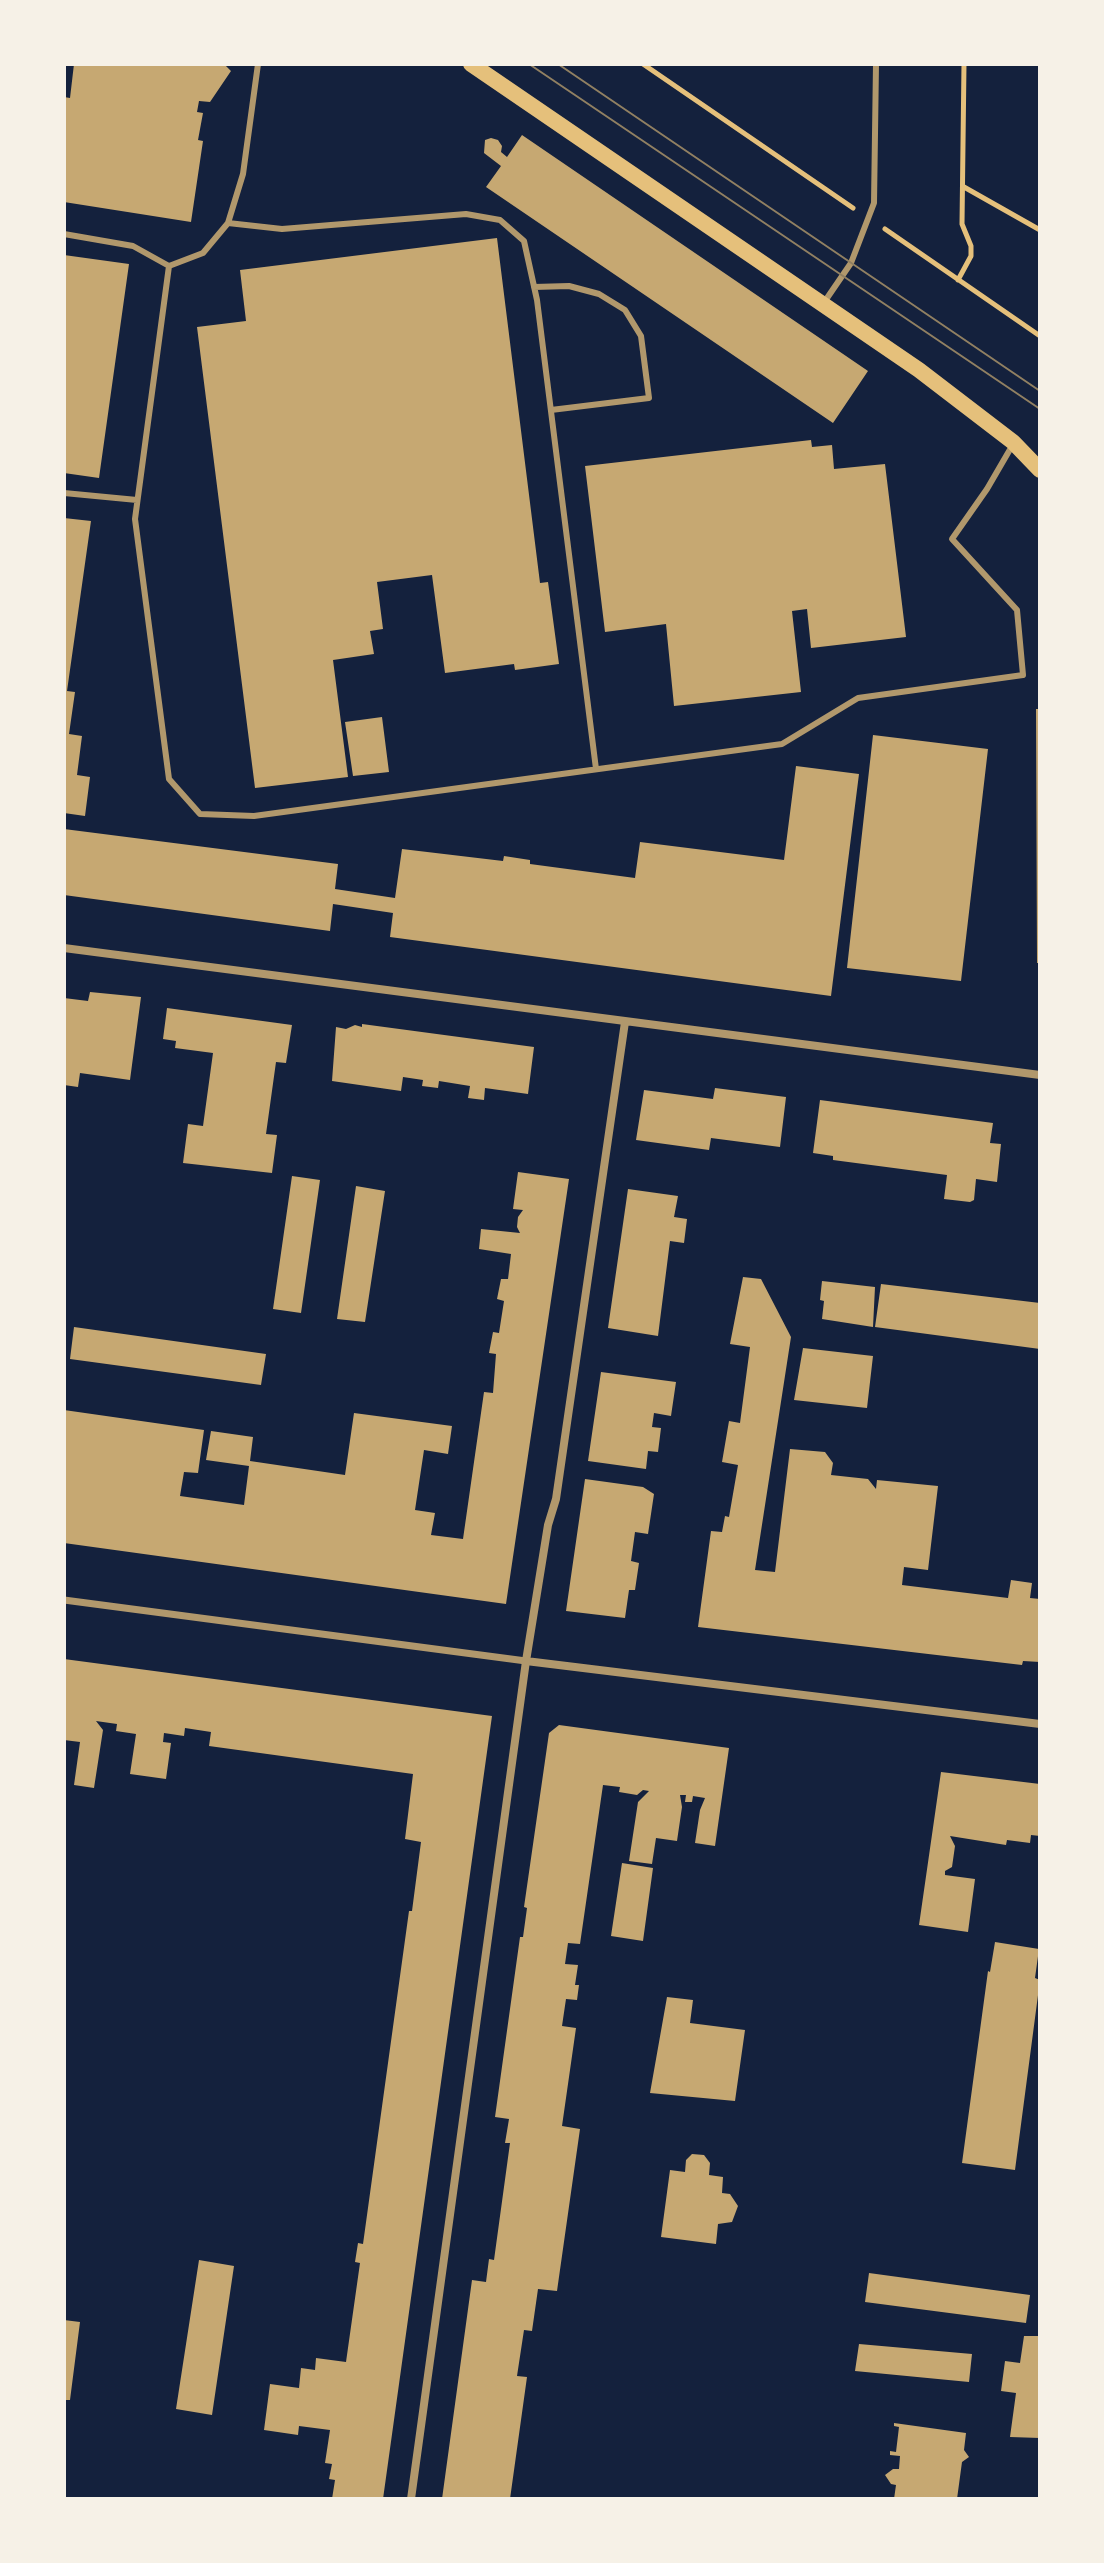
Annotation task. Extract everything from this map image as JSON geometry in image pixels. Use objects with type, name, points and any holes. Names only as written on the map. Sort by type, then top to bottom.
[{"type":"main road","points":[[471,64],[919,370],[1013,442],[1040,470]]},
{"type":"main road","points":[[1013,442],[1040,456]]},
{"type":"street","points":[[64,948],[1040,1075]]},
{"type":"street","points":[[411,2499],[526,1661],[548,1525],[556,1499],[625,1022]]},
{"type":"street","points":[[64,1600],[1040,1724]]},
{"type":"lane","points":[[64,234],[133,246],[169,266],[203,253],[228,223],[243,174],[258,64]]},
{"type":"lane","points":[[823,304],[851,263],[874,203],[876,64]]},
{"type":"lane","points":[[228,223],[282,229],[466,214],[500,220],[524,241],[534,287],[551,410],[596,769]]},
{"type":"lane","points":[[169,266],[135,519],[169,779],[200,814],[254,816],[782,744],[858,698],[1023,675],[1017,610],[952,539],[987,489],[1013,442]]},
{"type":"lane","points":[[534,287],[569,286],[599,294],[625,310],[641,336],[649,398],[551,410]]},
{"type":"lane","points":[[64,493],[137,500]]},
{"type":"path","points":[[643,64],[1040,336]]},
{"type":"path","points":[[958,280],[971,256],[970,238],[962,224],[964,64]]},
{"type":"path","points":[[964,187],[1040,230]]},
{"type":"building","points":[[74,64],[224,64],[231,71],[210,102],[199,101],[197,112],[203,113],[198,140],[203,141],[191,222],[64,202],[64,97],[70,98]]},
{"type":"building","points":[[522,135],[868,371],[833,423],[486,187],[501,166],[484,153],[485,140],[498,140],[502,146],[501,152],[507,157]]},
{"type":"building","points":[[497,238],[540,583],[548,582],[559,664],[515,670],[514,664],[445,673],[432,575],[377,582],[383,629],[370,631],[374,654],[333,660],[348,777],[255,788],[197,327],[246,321],[240,270]]},
{"type":"building","points":[[64,255],[129,264],[99,478],[64,473]]},
{"type":"building","points":[[811,440],[812,447],[832,445],[834,469],[885,464],[906,637],[811,648],[807,609],[792,611],[801,692],[674,706],[666,624],[605,632],[585,466]]},
{"type":"building","points":[[64,518],[91,521],[67,691],[75,692],[69,734],[82,736],[77,775],[90,777],[85,816],[64,813]]},
{"type":"building","points":[[1036,709],[1040,709],[1040,963],[1037,963]]},
{"type":"building","points":[[382,717],[389,772],[353,776],[345,722]]},
{"type":"building","points":[[873,735],[988,749],[961,981],[847,968]]},
{"type":"building","points":[[796,766],[859,774],[831,996],[390,937],[393,913],[333,904],[330,931],[64,895],[64,829],[338,864],[335,889],[395,898],[402,849],[503,861],[504,856],[530,860],[530,864],[635,878],[640,842],[784,860]]},
{"type":"building","points":[[90,992],[141,997],[130,1080],[80,1073],[78,1087],[64,1085],[64,998],[88,1001]]},
{"type":"building","points":[[167,1008],[292,1025],[286,1063],[276,1062],[266,1134],[277,1135],[272,1173],[183,1163],[188,1124],[203,1126],[213,1053],[175,1048],[176,1041],[163,1039]]},
{"type":"building","points":[[362,1024],[534,1047],[528,1094],[485,1088],[484,1100],[468,1098],[470,1086],[439,1081],[438,1088],[422,1086],[423,1080],[403,1077],[401,1091],[332,1081],[336,1027],[346,1029],[355,1025],[362,1027]]},
{"type":"building","points":[[715,1088],[786,1097],[780,1147],[711,1138],[709,1150],[636,1140],[644,1090],[713,1099]]},
{"type":"building","points":[[820,1100],[993,1123],[990,1143],[1001,1144],[997,1182],[976,1179],[974,1200],[970,1202],[944,1199],[947,1175],[833,1160],[833,1156],[813,1153]]},
{"type":"building","points":[[518,1172],[569,1179],[506,1604],[64,1543],[64,1410],[204,1430],[198,1473],[184,1472],[180,1496],[244,1505],[249,1466],[206,1460],[211,1431],[253,1437],[250,1461],[345,1475],[354,1413],[452,1426],[448,1454],[424,1450],[415,1510],[435,1513],[431,1535],[463,1539],[484,1392],[493,1393],[496,1354],[489,1353],[493,1332],[499,1333],[504,1301],[497,1299],[501,1279],[508,1279],[511,1254],[479,1249],[481,1229],[520,1233],[518,1217],[523,1210],[513,1209]]},
{"type":"building","points":[[292,1176],[320,1180],[301,1313],[273,1309]]},
{"type":"building","points":[[356,1186],[385,1191],[365,1322],[337,1319]]},
{"type":"building","points":[[628,1189],[678,1196],[674,1217],[687,1219],[684,1243],[670,1241],[658,1336],[608,1328]]},
{"type":"building","points":[[743,1277],[761,1279],[791,1337],[755,1570],[775,1572],[790,1449],[825,1452],[833,1463],[831,1475],[868,1479],[876,1489],[877,1480],[938,1486],[928,1570],[904,1567],[902,1585],[1008,1598],[1011,1580],[1032,1583],[1030,1598],[1040,1599],[1040,1662],[1023,1661],[1022,1665],[698,1627],[711,1531],[722,1532],[725,1516],[729,1517],[738,1465],[722,1462],[729,1421],[740,1423],[750,1347],[730,1344]]},
{"type":"building","points":[[822,1281],[875,1287],[873,1327],[822,1319]]},
{"type":"building","points":[[881,1284],[1040,1303],[1040,1349],[875,1327]]},
{"type":"building","points":[[74,1327],[266,1354],[261,1385],[70,1359]]},
{"type":"building","points":[[803,1348],[873,1356],[867,1408],[794,1400]]},
{"type":"building","points":[[601,1372],[676,1382],[671,1416],[654,1413],[652,1427],[661,1428],[658,1452],[648,1451],[646,1469],[588,1461]]},
{"type":"building","points":[[585,1479],[643,1487],[654,1494],[648,1534],[635,1532],[631,1561],[639,1563],[635,1590],[629,1590],[625,1618],[566,1611]]},
{"type":"building","points":[[64,1659],[492,1716],[383,2499],[332,2499],[335,2480],[329,2479],[332,2464],[325,2463],[330,2430],[299,2426],[298,2435],[264,2430],[270,2384],[299,2388],[301,2368],[315,2370],[316,2358],[346,2362],[360,2263],[355,2262],[358,2243],[363,2244],[421,1842],[405,1839],[413,1774],[209,1746],[211,1732],[185,1728],[184,1736],[164,1733],[163,1742],[171,1743],[166,1779],[130,1774],[136,1734],[116,1731],[117,1724],[96,1721],[103,1730],[94,1788],[74,1785],[80,1742],[64,1740]]},
{"type":"building","points":[[559,1725],[729,1748],[715,1846],[695,1843],[705,1798],[693,1796],[692,1802],[685,1802],[686,1795],[680,1795],[682,1807],[677,1841],[656,1838],[652,1864],[629,1861],[638,1802],[649,1791],[643,1790],[637,1795],[619,1792],[620,1787],[603,1785],[580,1944],[568,1943],[565,1964],[578,1965],[575,1985],[579,1985],[577,2000],[566,1999],[562,2026],[576,2028],[562,2126],[580,2129],[557,2291],[538,2289],[532,2331],[524,2330],[517,2376],[527,2377],[510,2499],[442,2499],[472,2280],[486,2282],[489,2259],[494,2260],[510,2143],[505,2143],[509,2119],[495,2117],[520,1937],[523,1937],[527,1908],[524,1907],[549,1733]]},
{"type":"building","points":[[941,1772],[1040,1784],[1040,1836],[1031,1835],[1030,1843],[1007,1840],[1006,1845],[950,1836],[955,1846],[952,1867],[945,1871],[945,1875],[975,1879],[968,1932],[919,1925]]},
{"type":"building","points":[[622,1863],[653,1868],[643,1941],[611,1936]]},
{"type":"building","points":[[995,1942],[1039,1949],[1035,1978],[1040,1980],[1015,2170],[962,2163],[988,1971]]},
{"type":"building","points":[[667,1997],[693,2000],[690,2023],[745,2030],[735,2101],[650,2093]]},
{"type":"building","points":[[692,2154],[704,2155],[710,2163],[709,2175],[723,2177],[722,2193],[730,2194],[738,2206],[732,2222],[718,2224],[716,2244],[661,2237],[670,2170],[685,2172],[686,2160]]},
{"type":"building","points":[[199,2260],[234,2266],[212,2415],[176,2409]]},
{"type":"building","points":[[869,2273],[1030,2295],[1026,2323],[865,2302]]},
{"type":"building","points":[[64,2320],[80,2322],[70,2400],[64,2400]]},
{"type":"building","points":[[1024,2336],[1040,2336],[1040,2438],[1010,2437],[1016,2393],[1001,2391],[1005,2361],[1020,2363]]},
{"type":"building","points":[[859,2344],[972,2354],[969,2382],[855,2371]]},
{"type":"building","points":[[894,2423],[966,2433],[964,2450],[969,2457],[962,2462],[957,2499],[894,2499],[896,2485],[891,2484],[885,2475],[899,2469],[900,2456],[890,2455],[890,2451],[896,2452],[899,2427]]},
{"type":"tram line","points":[[529,64],[1040,409]]},
{"type":"tram line","points":[[558,64],[1040,391]]}]
